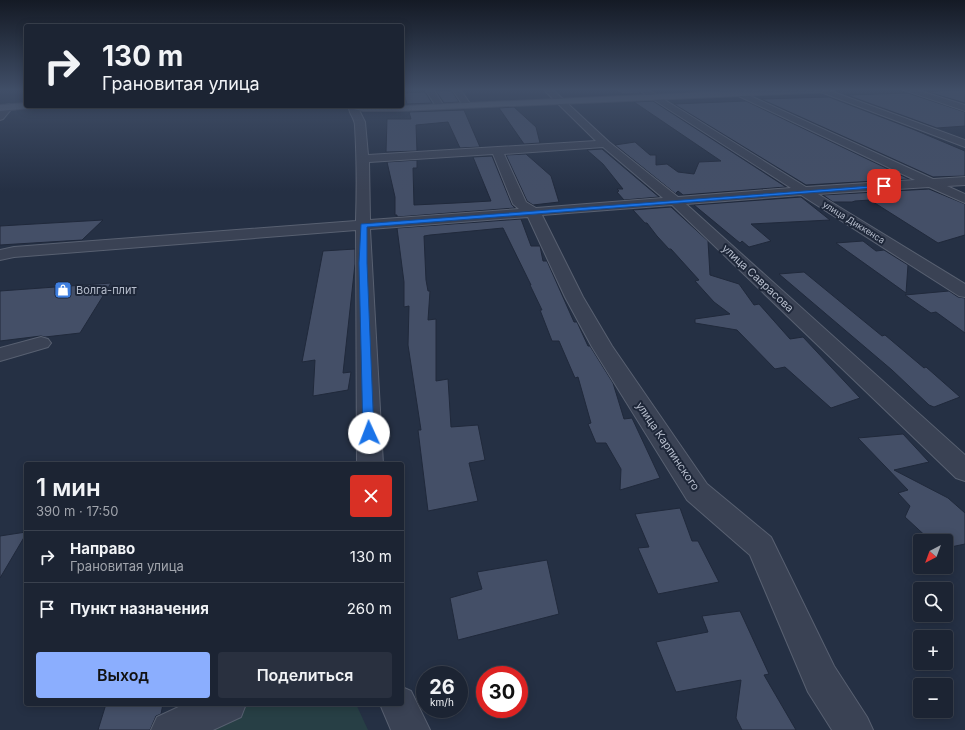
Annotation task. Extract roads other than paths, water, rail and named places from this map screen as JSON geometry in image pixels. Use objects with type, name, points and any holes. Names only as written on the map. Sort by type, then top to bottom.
[{"type":"street","points":[[360,123],[363,159],[363,263],[370,462]]},
{"type":"street","name":"улица Саврасова","points":[[582,123],[605,144],[676,202],[965,471]]},
{"type":"street","name":"улица Диккенса","points":[[695,123],[965,292]]},
{"type":"street","points":[[801,123],[965,199]]},
{"type":"street","points":[[909,123],[965,144]]},
{"type":"street","points":[[363,159],[605,144]]},
{"type":"street","name":"улица Карпинского","points":[[497,151],[520,204],[533,212],[574,297],[602,347],[697,492],[761,546],[821,679],[854,730]]},
{"type":"street","points":[[0,255],[14,252],[805,191],[965,181]]},
{"type":"street","points":[[0,355],[42,343]]},
{"type":"street","points":[[170,730],[224,706]]},
{"type":"street","points":[[399,706],[411,730]]},
{"type":"place","name":"Волга-плит","points":[[63,290]]}]
